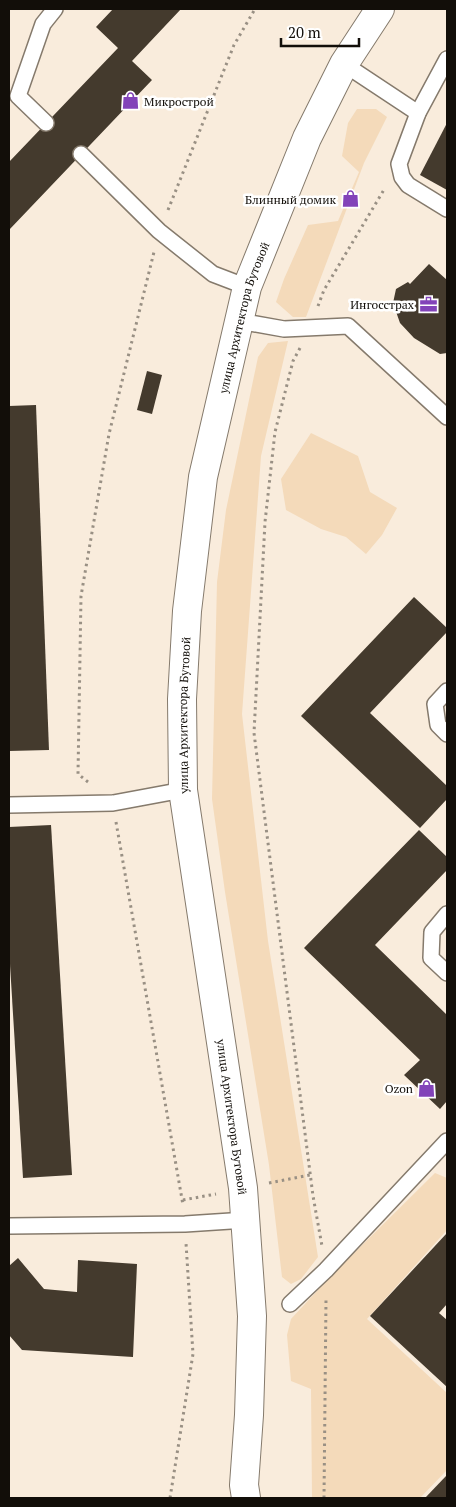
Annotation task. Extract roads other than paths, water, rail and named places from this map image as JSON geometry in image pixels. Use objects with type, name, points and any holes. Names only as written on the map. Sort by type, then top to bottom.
[{"type":"main road","name":"улица Архитектора Бутовой","points":[[243,1494],[249,1414],[252,1316],[246,1220],[182,790],[182,699],[186,621],[203,478],[247,287],[306,138],[344,64],[380,9]]},
{"type":"lane","points":[[46,123],[13,98],[43,24],[55,9]]},
{"type":"lane","points":[[447,59],[418,113],[399,164],[402,177],[408,185],[447,209]]},
{"type":"lane","points":[[344,64],[418,113]]},
{"type":"lane","points":[[81,154],[159,232],[213,274],[247,287]]},
{"type":"lane","points":[[239,321],[284,329],[348,326],[447,417]]},
{"type":"lane","points":[[447,691],[435,704],[438,725],[447,734]]},
{"type":"lane","points":[[9,805],[113,803],[182,790]]},
{"type":"lane","points":[[447,914],[432,932],[431,958],[447,973]]},
{"type":"lane","points":[[290,1304],[326,1270],[447,1141]]},
{"type":"lane","points":[[9,1226],[185,1224],[246,1220]]},
{"type":"place","name":"Микрострой","points":[[130,101]]},
{"type":"place","name":"Блинный домик","points":[[350,199]]},
{"type":"place","name":"Ингосстрах","points":[[428,304]]},
{"type":"place","name":"Ozon","points":[[427,1088]]}]
